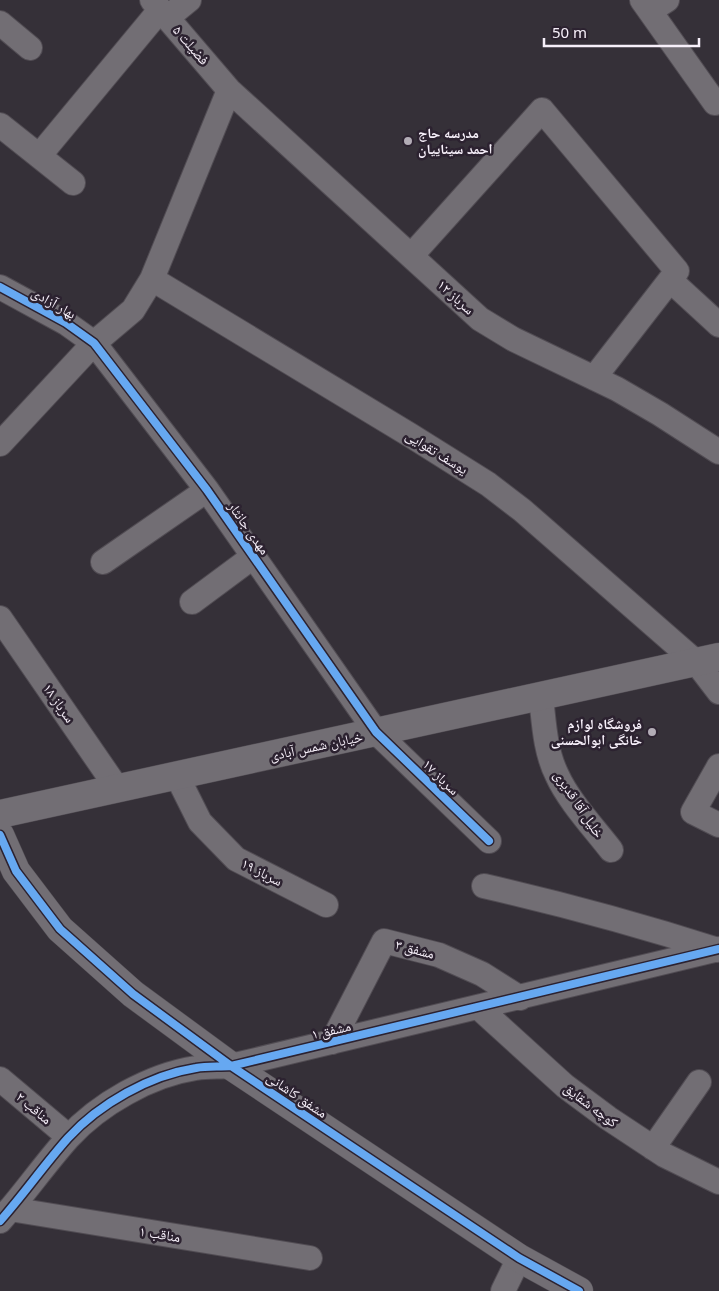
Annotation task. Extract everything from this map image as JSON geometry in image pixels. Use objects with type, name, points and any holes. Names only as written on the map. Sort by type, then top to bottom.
[{"type":"street","points":[[38,156],[160,9],[189,0]]},
{"type":"street","points":[[653,4],[716,103]]},
{"type":"street","name":"فضیلت ۵","points":[[160,9],[229,90]]},
{"type":"street","points":[[0,23],[30,48]]},
{"type":"street","points":[[0,444],[94,343],[133,310],[152,279],[229,90]]},
{"type":"street","name":"سرباز ۱۲","points":[[229,90],[480,319],[513,339],[594,378],[660,414],[719,452]]},
{"type":"street","points":[[411,256],[542,110],[677,270],[594,378]]},
{"type":"street","points":[[0,125],[74,183]]},
{"type":"street","name":"یوسف تقوایی","points":[[152,279],[488,484],[708,659],[719,692]]},
{"type":"street","points":[[670,280],[719,325]]},
{"type":"street","name":"بهار آزادی","points":[[0,287],[66,323],[94,343]]},
{"type":"street","name":"مهدی جانثار","points":[[94,343],[208,490],[376,732]]},
{"type":"street","points":[[103,562],[208,490]]},
{"type":"street","points":[[192,602],[254,556]]},
{"type":"street","name":"سرباز ۱۸","points":[[0,618],[117,788]]},
{"type":"street","name":"خیابان شمس آبادی","points":[[0,814],[708,659]]},
{"type":"street","name":"خلیل آقا قدیری","points":[[541,697],[547,745],[557,776],[580,812],[611,850]]},
{"type":"street","name":"سرباز ۱۷","points":[[376,732],[489,841]]},
{"type":"street","points":[[719,766],[693,812],[719,825]]},
{"type":"street","name":"سرباز ۱۹","points":[[176,776],[200,822],[236,859],[326,905]]},
{"type":"street","name":"مشفق کاشانی","points":[[0,835],[16,871],[60,929],[133,994],[230,1066],[519,1258],[578,1291]]},
{"type":"street","points":[[484,886],[558,902],[719,950]]},
{"type":"street","name":"مشفق ۳","points":[[332,1042],[384,940],[439,955],[482,974],[520,998]]},
{"type":"street","name":"مشفق ۱","points":[[5,1215],[69,1137],[105,1105],[162,1077],[196,1068],[230,1066],[719,950]]},
{"type":"street","name":"کوچه شقایق","points":[[478,1008],[565,1086],[608,1118],[664,1155],[719,1182]]},
{"type":"street","name":"مناقب ۲","points":[[0,1079],[69,1137]]},
{"type":"street","points":[[653,1148],[699,1082]]},
{"type":"street","name":"مناقب ۱","points":[[5,1215],[310,1258]]},
{"type":"street","points":[[503,1291],[519,1258]]},
{"type":"cycle path","points":[[0,287],[66,323],[94,343],[207,490],[376,732],[489,841]]},
{"type":"cycle path","points":[[0,835],[16,871],[60,929],[133,994],[231,1066],[519,1258],[579,1291]]},
{"type":"cycle path","points":[[0,1221],[59,1148],[81,1126],[126,1093],[161,1077],[196,1068],[231,1066],[719,949]]},
{"type":"place","name":"مدرسه حاج احمد سیناییان","points":[[408,141]]},
{"type":"place","name":"فروشگاه لوازم خانگی ابوالحسنی","points":[[652,732]]}]
